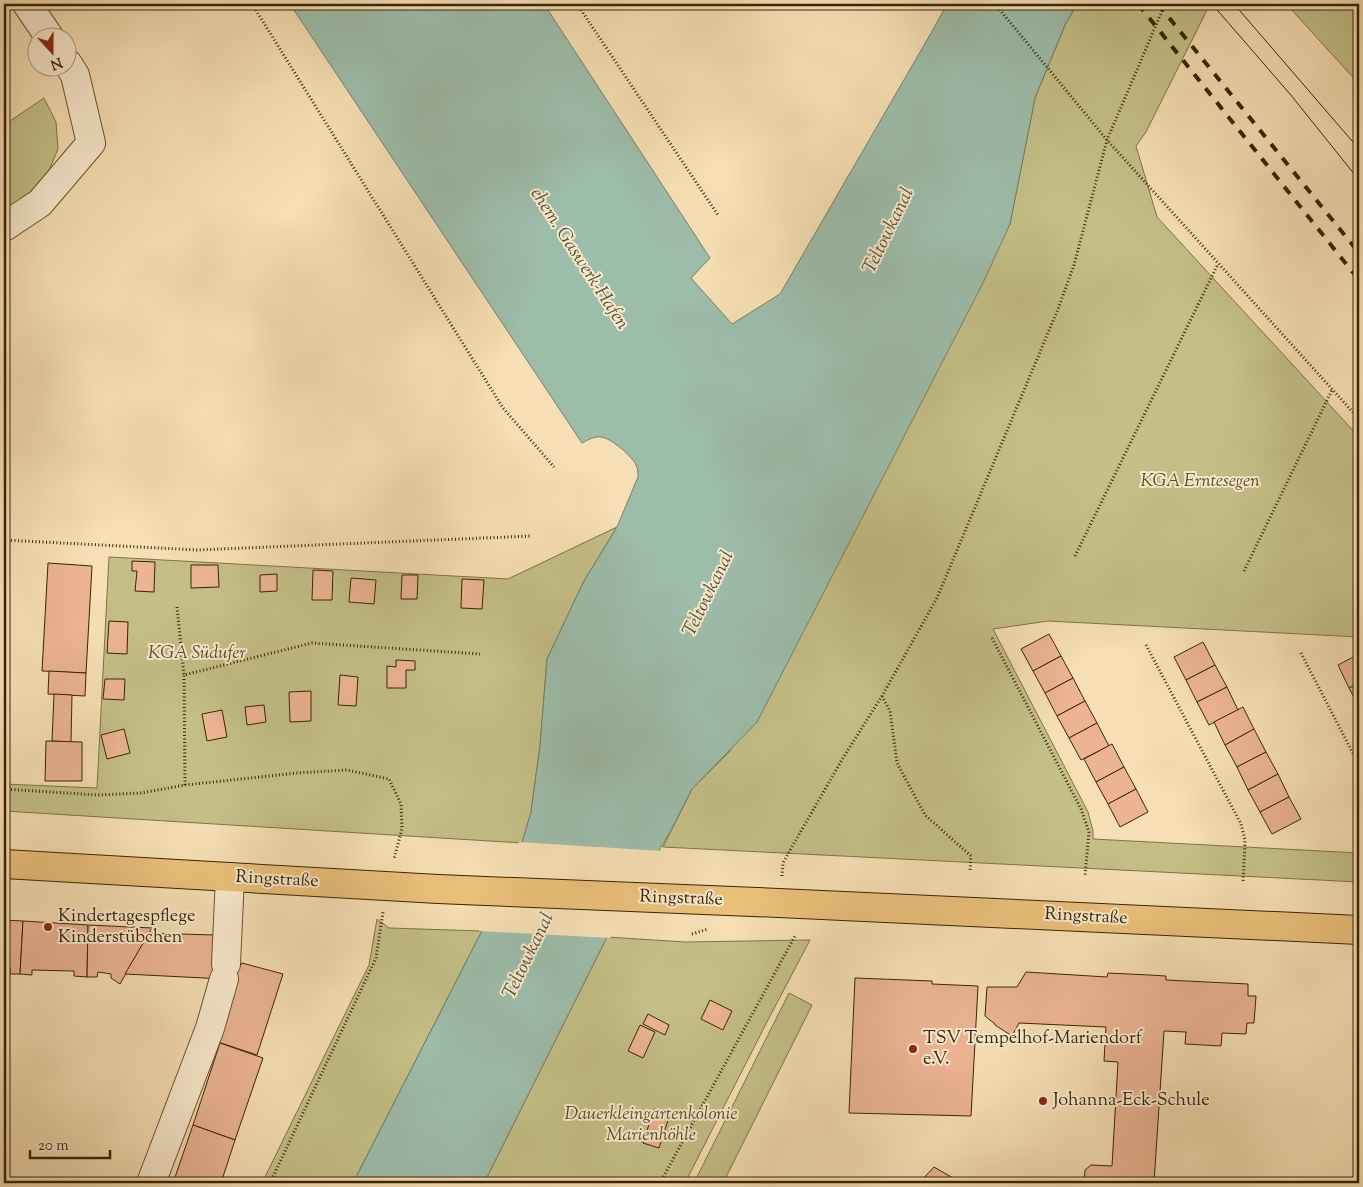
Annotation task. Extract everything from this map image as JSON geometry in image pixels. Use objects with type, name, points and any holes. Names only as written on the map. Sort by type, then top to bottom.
[{"type":"main road","name":"Ringstraße","points":[[4,864],[438,889],[1359,930]]},
{"type":"lane","points":[[27,4],[43,28]]},
{"type":"lane","points":[[4,227],[40,203],[91,143],[76,78]]},
{"type":"lane","points":[[151,1183],[210,1028],[225,972],[230,877]]},
{"type":"path","points":[[252,4],[503,408],[554,467]]},
{"type":"path","points":[[577,4],[718,215]]},
{"type":"path","points":[[995,4],[1107,140],[1359,419]]},
{"type":"path","points":[[783,863],[882,696],[937,598],[1058,309],[1074,265],[1107,140],[1165,4]]},
{"type":"path","points":[[1075,556],[1218,264]]},
{"type":"path","points":[[1244,571],[1332,390]]},
{"type":"path","points":[[4,540],[197,550],[531,536]]},
{"type":"path","points":[[177,608],[184,675],[185,785]]},
{"type":"path","points":[[992,638],[1082,809],[1089,832],[1085,876]]},
{"type":"path","points":[[184,675],[312,643],[480,654]]},
{"type":"path","points":[[1146,645],[1241,824],[1245,840],[1243,883]]},
{"type":"path","points":[[1301,653],[1359,765]]},
{"type":"path","points":[[882,696],[890,711],[897,763],[925,815],[970,856],[970,871]]},
{"type":"path","points":[[4,789],[97,795],[140,793],[185,785],[330,770],[346,770],[388,779],[401,804],[402,829],[387,886],[376,958],[270,1183]]},
{"type":"path","points":[[660,1183],[795,936]]},
{"type":"green space","name":"KGA Erntesegen","points":[[1077,4],[1210,4],[1146,132],[1136,146],[1157,217],[1359,437],[1359,637],[1048,621],[993,629],[1088,812],[1093,839],[1359,853],[1359,882],[663,847],[692,789],[730,751],[1010,224],[1035,98],[1065,25]]},
{"type":"green space","points":[[1285,4],[1359,4],[1359,84],[1290,8]]},
{"type":"green space","points":[[44,98],[56,122],[58,149],[47,175],[32,193],[4,212],[4,125]]},
{"type":"green space","name":"KGA Südufer","points":[[617,527],[584,581],[547,659],[540,746],[531,812],[522,843],[4,811],[4,784],[97,788],[109,557],[508,579]]},
{"type":"green space","points":[[377,919],[389,928],[482,931],[353,1183],[262,1183],[369,965]]},
{"type":"green space","name":"Dauerkleingartenkolonie Marienhöhle","points":[[607,937],[685,942],[810,940],[685,1183],[484,1183]]},
{"type":"green space","points":[[789,993],[812,1005],[723,1183],[694,1183]]},
{"type":"water","points":[[290,4],[544,4],[710,258],[691,278],[732,324],[780,294],[947,4],[1077,4],[1065,25],[1035,98],[1010,224],[983,283],[757,722],[692,789],[669,834],[607,937],[484,1183],[353,1183],[507,882],[522,843],[531,812],[540,746],[547,659],[584,581],[617,527],[638,477],[638,469],[626,452],[605,438],[591,438],[582,443]]},
{"type":"pier","points":[[519,842],[662,851],[610,938],[479,931],[505,881]]},
{"type":"building","points":[[132,561],[155,562],[154,592],[135,591],[137,571],[132,571]]},
{"type":"building","points":[[48,563],[92,566],[86,673],[42,671]]},
{"type":"building","points":[[191,565],[218,565],[219,587],[191,588]]},
{"type":"building","points":[[313,570],[333,571],[332,600],[312,600]]},
{"type":"building","points":[[277,574],[277,591],[260,592],[260,575]]},
{"type":"building","points":[[402,575],[418,575],[417,599],[401,599]]},
{"type":"building","points":[[351,578],[376,580],[374,604],[349,602]]},
{"type":"building","points":[[462,579],[484,580],[482,609],[461,608]]},
{"type":"building","points":[[109,621],[128,622],[127,654],[107,653]]},
{"type":"building","points":[[1049,634],[1061,656],[1033,671],[1021,649]]},
{"type":"building","points":[[1203,642],[1215,665],[1186,680],[1174,657]]},
{"type":"building","points":[[1359,654],[1359,683],[1349,688],[1338,665]]},
{"type":"building","points":[[1061,656],[1073,678],[1045,693],[1033,671]]},
{"type":"building","points":[[396,660],[415,661],[415,670],[406,670],[406,688],[387,688],[387,666],[396,667]]},
{"type":"building","points":[[1215,665],[1227,687],[1197,702],[1186,680]]},
{"type":"building","points":[[49,671],[86,673],[85,696],[48,694]]},
{"type":"building","points":[[340,675],[358,677],[356,706],[338,705]]},
{"type":"building","points":[[1073,678],[1085,701],[1057,716],[1045,693]]},
{"type":"building","points":[[105,679],[125,679],[124,700],[103,699]]},
{"type":"building","points":[[1359,683],[1359,707],[1349,688]]},
{"type":"building","points":[[1227,687],[1238,710],[1209,725],[1197,702]]},
{"type":"building","points":[[311,691],[311,721],[290,722],[289,692]]},
{"type":"building","points":[[54,694],[72,695],[71,742],[52,741]]},
{"type":"building","points":[[1085,701],[1097,723],[1069,738],[1057,716]]},
{"type":"building","points":[[264,705],[266,722],[247,725],[245,707]]},
{"type":"building","points":[[1243,707],[1254,729],[1225,745],[1214,722]]},
{"type":"building","points":[[222,710],[227,737],[207,741],[202,714]]},
{"type":"building","points":[[1097,723],[1109,746],[1081,760],[1069,738]]},
{"type":"building","points":[[124,729],[130,753],[107,759],[101,735]]},
{"type":"building","points":[[1254,729],[1266,752],[1237,767],[1225,745]]},
{"type":"building","points":[[46,741],[82,742],[82,781],[45,781]]},
{"type":"building","points":[[1112,744],[1124,767],[1096,782],[1084,759]]},
{"type":"building","points":[[1266,752],[1278,774],[1248,790],[1237,767]]},
{"type":"building","points":[[1124,767],[1136,789],[1108,804],[1096,782]]},
{"type":"building","points":[[1278,774],[1289,797],[1260,812],[1248,790]]},
{"type":"building","points":[[1136,789],[1148,812],[1120,827],[1108,804]]},
{"type":"building","points":[[1289,797],[1301,819],[1272,834],[1260,812]]},
{"type":"building","points":[[4,920],[23,921],[20,974],[10,974],[10,968],[4,967]]},
{"type":"building","points":[[23,921],[88,925],[87,977],[74,976],[74,971],[32,970],[32,975],[20,974]]},
{"type":"building","points":[[88,925],[152,928],[120,984],[111,978],[111,974],[98,972],[97,977],[87,977]]},
{"type":"building","points":[[149,933],[214,935],[224,979],[125,974]]},
{"type":"building","points":[[242,963],[283,974],[257,1055],[215,1041],[226,964],[241,965]]},
{"type":"building","points":[[1026,972],[1107,977],[1108,973],[1149,975],[1166,976],[1166,980],[1248,984],[1248,996],[1256,996],[1254,1023],[1247,1023],[1246,1034],[1222,1033],[1221,1046],[1185,1044],[1186,1032],[1164,1031],[1154,1183],[1084,1183],[1085,1170],[1091,1165],[1112,1166],[1118,1062],[1104,1061],[1106,1027],[1019,1023],[1012,1036],[985,1016],[987,987],[1017,987]]},
{"type":"building","name":"TSV Tempelhof-Mariendorf e.V.","points":[[855,978],[932,981],[932,984],[978,986],[971,1116],[849,1113]]},
{"type":"building","points":[[710,1000],[732,1011],[723,1030],[701,1019]]},
{"type":"building","points":[[648,1014],[669,1025],[665,1035],[643,1024]]},
{"type":"building","points":[[640,1025],[655,1032],[643,1058],[628,1051]]},
{"type":"building","points":[[220,1043],[263,1058],[235,1140],[193,1125]]},
{"type":"building","points":[[654,1109],[670,1114],[659,1148],[643,1143]]},
{"type":"building","points":[[193,1125],[235,1140],[221,1183],[173,1183]]},
{"type":"building","points":[[934,1167],[953,1178],[951,1183],[919,1183]]},
{"type":"building","points":[[613,1178],[627,1183],[604,1183],[606,1179],[611,1181]]},
{"type":"tram line","points":[[1212,4],[1290,94],[1359,180]]},
{"type":"tram line","points":[[1234,4],[1359,149]]},
{"type":"railway","points":[[1138,4],[1359,280]]},
{"type":"railway","points":[[1158,4],[1359,253]]},
{"type":"place","name":"Kindertagespflege Kinderstübchen","points":[[48,927]]},
{"type":"place","name":"TSV Tempelhof-Mariendorf e.V.","points":[[913,1049]]},
{"type":"place","name":"Johanna-Eck-Schule","points":[[1043,1101]]},
{"type":"water label","name":"Teltowkanal","points":[[889,231]]},
{"type":"water label","name":"ehem. Gaswerk-Hafen","points":[[579,259]]},
{"type":"water label","name":"Teltowkanal","points":[[709,594]]},
{"type":"water label","name":"Teltowkanal","points":[[529,956]]}]
